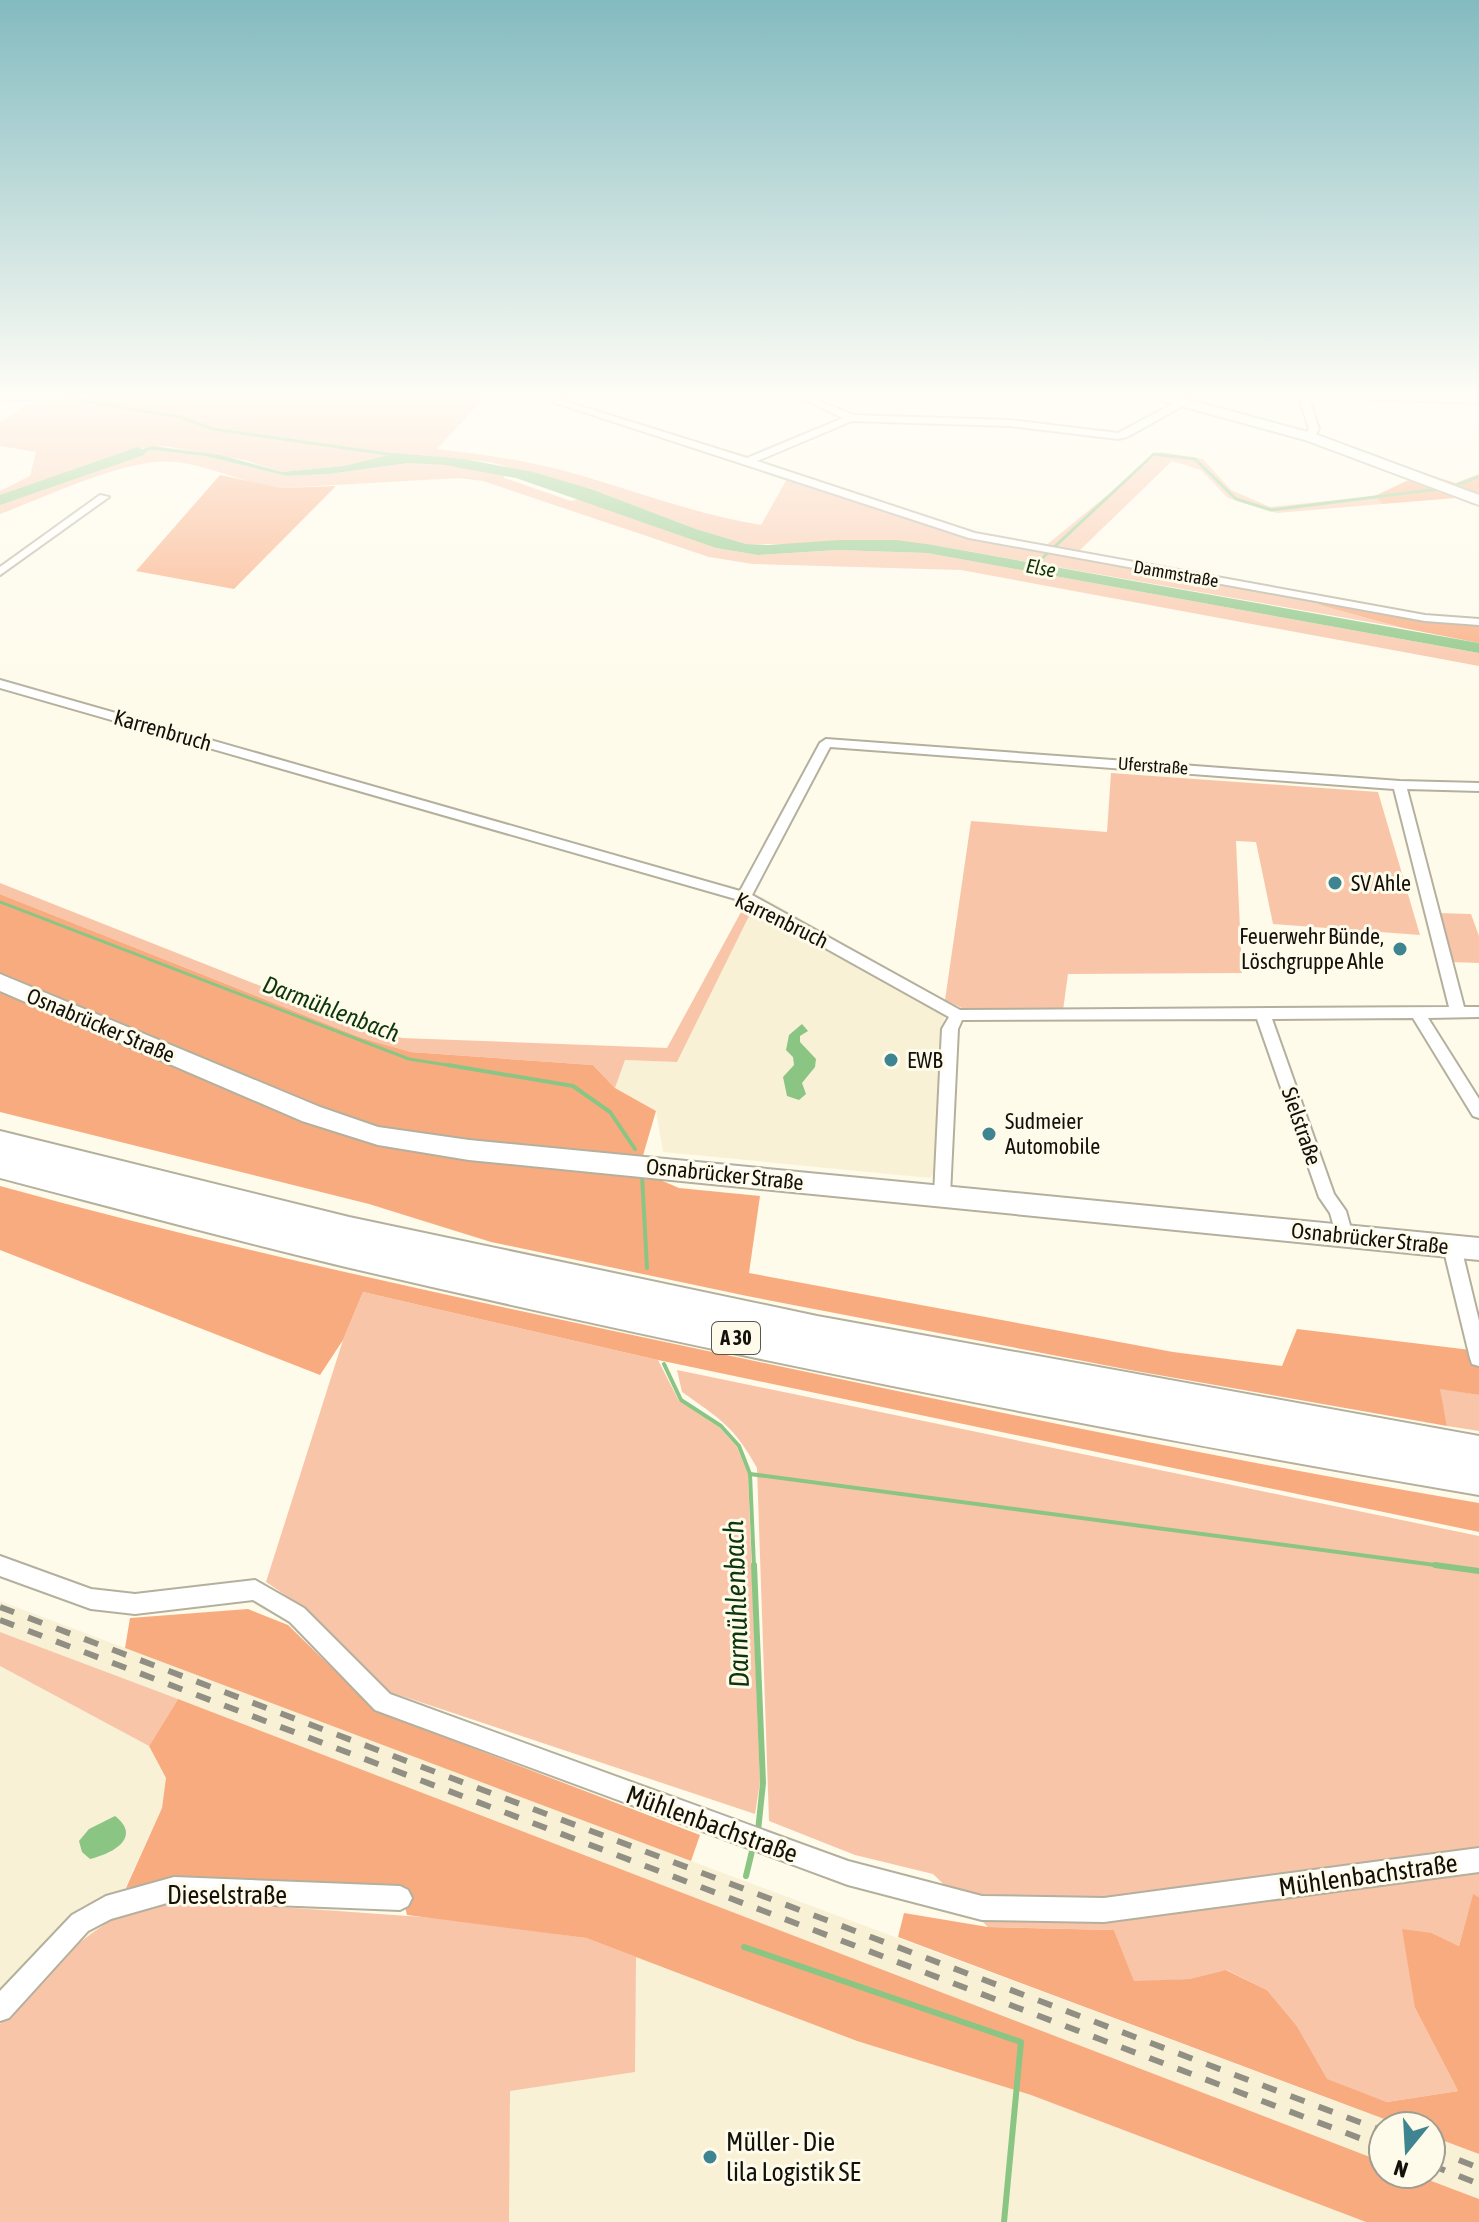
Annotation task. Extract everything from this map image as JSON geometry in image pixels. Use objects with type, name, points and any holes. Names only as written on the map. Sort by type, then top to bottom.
[{"type":"highway","name":"A 30","points":[[0,1143],[364,1233],[817,1331],[1479,1453]]},
{"type":"highway","name":"A 30","points":[[0,1166],[343,1252],[811,1354],[1107,1413],[1479,1478]]},
{"type":"main road","name":"Osnabrücker Straße","points":[[0,982],[311,1114],[378,1136],[441,1147],[1479,1249]]},
{"type":"street","points":[[0,572],[100,500]]},
{"type":"street","name":"Dammstraße","points":[[864,500],[973,536],[1425,618],[1479,622]]},
{"type":"street","name":"Karrenbruch","points":[[0,684],[744,897],[958,1015],[1479,1012]]},
{"type":"street","name":"Uferstraße","points":[[744,897],[826,743],[1400,785],[1479,787]]},
{"type":"street","points":[[1400,785],[1458,1013]]},
{"type":"street","name":"Sielstraße","points":[[1263,1014],[1327,1197],[1338,1211],[1344,1236]]},
{"type":"street","points":[[1418,1014],[1479,1112]]},
{"type":"street","points":[[942,1195],[950,1029],[958,1015]]},
{"type":"street","points":[[1452,1247],[1479,1358]]},
{"type":"street","name":"Mühlenbachstraße","points":[[0,1566],[91,1599],[135,1604],[255,1590],[297,1615],[383,1702],[771,1847],[848,1873],[982,1908],[1104,1910],[1479,1860]]},
{"type":"street","name":"Dieselstraße","points":[[0,2009],[80,1923],[106,1908],[174,1889],[400,1898]]},
{"type":"shaded area","points":[[9,500],[36,500],[0,514],[0,503]]},
{"type":"shaded area","points":[[198,500],[322,500],[234,589],[136,571]]},
{"type":"shaded area","points":[[539,500],[581,500],[716,548],[758,555],[837,550],[927,553],[1479,653],[1479,666],[961,570],[753,564],[709,557]]},
{"type":"shaded area","points":[[619,500],[660,500],[761,525],[775,500],[855,500],[964,537],[1319,602],[1319,605],[1403,628],[933,545],[746,544]]},
{"type":"shaded area","points":[[1102,500],[1132,500],[1077,553],[1044,547]]},
{"type":"shaded area","points":[[1234,500],[1253,500],[1270,507],[1340,500],[1378,500],[1382,504],[1277,513]]},
{"type":"shaded area","points":[[1378,500],[1435,500],[1382,504]]},
{"type":"shaded area","points":[[1460,500],[1479,500],[1473,505]]},
{"type":"shaded area","points":[[1319,602],[1425,621],[1479,625],[1479,643],[1403,628],[1319,605]]},
{"type":"shaded area","points":[[1111,773],[1378,792],[1420,935],[1273,924],[1256,842],[1236,841],[1242,973],[1068,974],[1063,1010],[970,1012],[945,1000],[971,821],[1107,832]]},
{"type":"shaded area","points":[[0,883],[367,1028],[402,1038],[667,1048],[747,901],[753,908],[677,1062],[625,1060],[615,1088],[593,1065],[411,1052],[362,1038],[0,894]]},
{"type":"shaded area","points":[[0,894],[362,1038],[411,1052],[593,1065],[615,1088],[656,1111],[637,1176],[658,1179],[679,1188],[760,1196],[749,1273],[1173,1352],[1282,1366],[1297,1329],[1479,1351],[1479,1395],[1440,1389],[1447,1426],[1130,1370],[747,1296],[491,1242],[369,1204],[0,1112]]},
{"type":"shaded area","points":[[762,897],[945,1000],[935,1172],[930,1178],[663,1152],[656,1111],[615,1088],[625,1060],[677,1062],[753,908]]},
{"type":"shaded area","points":[[1437,913],[1471,914],[1479,936],[1479,963],[1450,962]]},
{"type":"shaded area","points":[[0,1186],[262,1253],[615,1331],[1090,1431],[1479,1503],[1479,1532],[658,1360],[363,1292],[343,1340],[320,1375],[0,1250]]},
{"type":"shaded area","points":[[363,1292],[658,1360],[679,1401],[720,1428],[737,1447],[748,1474],[760,1782],[755,1814],[390,1692],[303,1607],[266,1582],[343,1340]]},
{"type":"shaded area","points":[[677,1370],[1479,1536],[1479,1897],[1473,1895],[1459,1946],[1432,1933],[1415,2008],[1458,2091],[1387,2102],[1327,2080],[1297,2026],[1267,1990],[1227,1970],[1189,1979],[1134,1982],[1114,1930],[988,1927],[933,1874],[855,1855],[769,1821],[757,1468],[725,1424],[682,1392]]},
{"type":"shaded area","points":[[1439,1388],[1479,1395],[1479,1431],[1447,1426]]},
{"type":"shaded area","points":[[0,1601],[1367,2113],[1367,2156],[0,1632]]},
{"type":"shaded area","points":[[248,1609],[288,1625],[376,1711],[700,1835],[691,1861],[125,1648],[130,1618]]},
{"type":"shaded area","points":[[0,1632],[178,1699],[149,1746],[0,1666]]},
{"type":"shaded area","points":[[0,1666],[149,1746],[166,1778],[162,1808],[110,1920],[177,1900],[319,1908],[586,1938],[857,2041],[1031,2095],[1366,2222],[0,2222]]},
{"type":"shaded area","points":[[178,1699],[1367,2156],[1367,2190],[1447,2190],[1447,2187],[1479,2199],[1479,2222],[1366,2222],[1031,2095],[857,2041],[586,1938],[407,1915],[401,1891],[177,1883],[126,1888],[162,1808],[166,1778],[149,1746]]},
{"type":"shaded area","points":[[1473,1894],[1479,1897],[1479,2154],[1447,2142],[1447,2110],[1367,2110],[1367,2113],[898,1937],[904,1913],[988,1927],[1114,1930],[1134,1981],[1189,1979],[1226,1970],[1267,1990],[1297,2026],[1327,2079],[1387,2102],[1458,2091],[1415,2008],[1402,1929],[1432,1933],[1459,1946]]},
{"type":"shaded area","points":[[177,1900],[451,1919],[586,1938],[636,1957],[635,2072],[510,2091],[509,2222],[0,2222],[0,2024],[61,1956],[109,1921]]},
{"type":"shaded area","points":[[1447,2142],[1479,2154],[1479,2199],[1447,2187]]},
{"type":"water","name":"Else","points":[[578,500],[619,500],[746,544],[896,540],[933,545],[1479,643],[1479,653],[927,553],[837,550],[758,555],[716,548]]},
{"type":"water","points":[[802,1024],[808,1031],[800,1036],[800,1042],[816,1059],[815,1067],[802,1083],[806,1094],[799,1100],[787,1096],[783,1077],[794,1065],[793,1057],[786,1050],[789,1035]]},
{"type":"water","points":[[115,1816],[123,1824],[125,1838],[115,1849],[90,1859],[82,1852],[79,1841],[89,1829]]},
{"type":"waterway","name":"Else","points":[[1035,565],[1105,500]]},
{"type":"waterway","points":[[1238,500],[1271,510],[1353,500]]},
{"type":"waterway","name":"Darmühlenbach","points":[[0,902],[409,1059],[459,1067]]},
{"type":"waterway","name":"Darmühlenbach","points":[[448,1065],[459,1067]]},
{"type":"waterway","name":"Darmühlenbach","points":[[459,1067],[573,1086],[610,1112],[635,1149]]},
{"type":"waterway","name":"Darmühlenbach","points":[[642,1175],[647,1268]]},
{"type":"waterway","name":"Darmühlenbach","points":[[664,1364],[681,1400],[721,1426],[739,1446],[750,1474]]},
{"type":"waterway","points":[[750,1474],[1437,1565]]},
{"type":"waterway","name":"Darmühlenbach","points":[[750,1474],[754,1567]]},
{"type":"waterway","name":"Darmühlenbach","points":[[754,1565],[763,1783],[758,1831]]},
{"type":"waterway","points":[[1437,1565],[1450,1567]]},
{"type":"waterway","points":[[1437,1565],[1479,1571]]},
{"type":"waterway","name":"Darmühlenbach","points":[[746,1876],[753,1847]]},
{"type":"waterway","name":"Darmühlenbach","points":[[744,1947],[1021,2042],[1004,2222]]},
{"type":"railway","points":[[0,1607],[1367,2125]]},
{"type":"railway","points":[[0,1620],[1367,2141]]},
{"type":"railway","points":[[1447,2155],[1479,2168]]},
{"type":"railway","points":[[1447,2171],[1479,2184]]},
{"type":"place","name":"SV Ahle","points":[[1335,883]]},
{"type":"place","name":"Feuerwehr Bünde, Löschgruppe Ahle","points":[[1400,949]]},
{"type":"place","name":"EWB","points":[[891,1060]]},
{"type":"place","name":"Sudmeier Automobile","points":[[989,1134]]},
{"type":"place","name":"Müller - Die lila Logistik SE","points":[[710,2157]]}]
